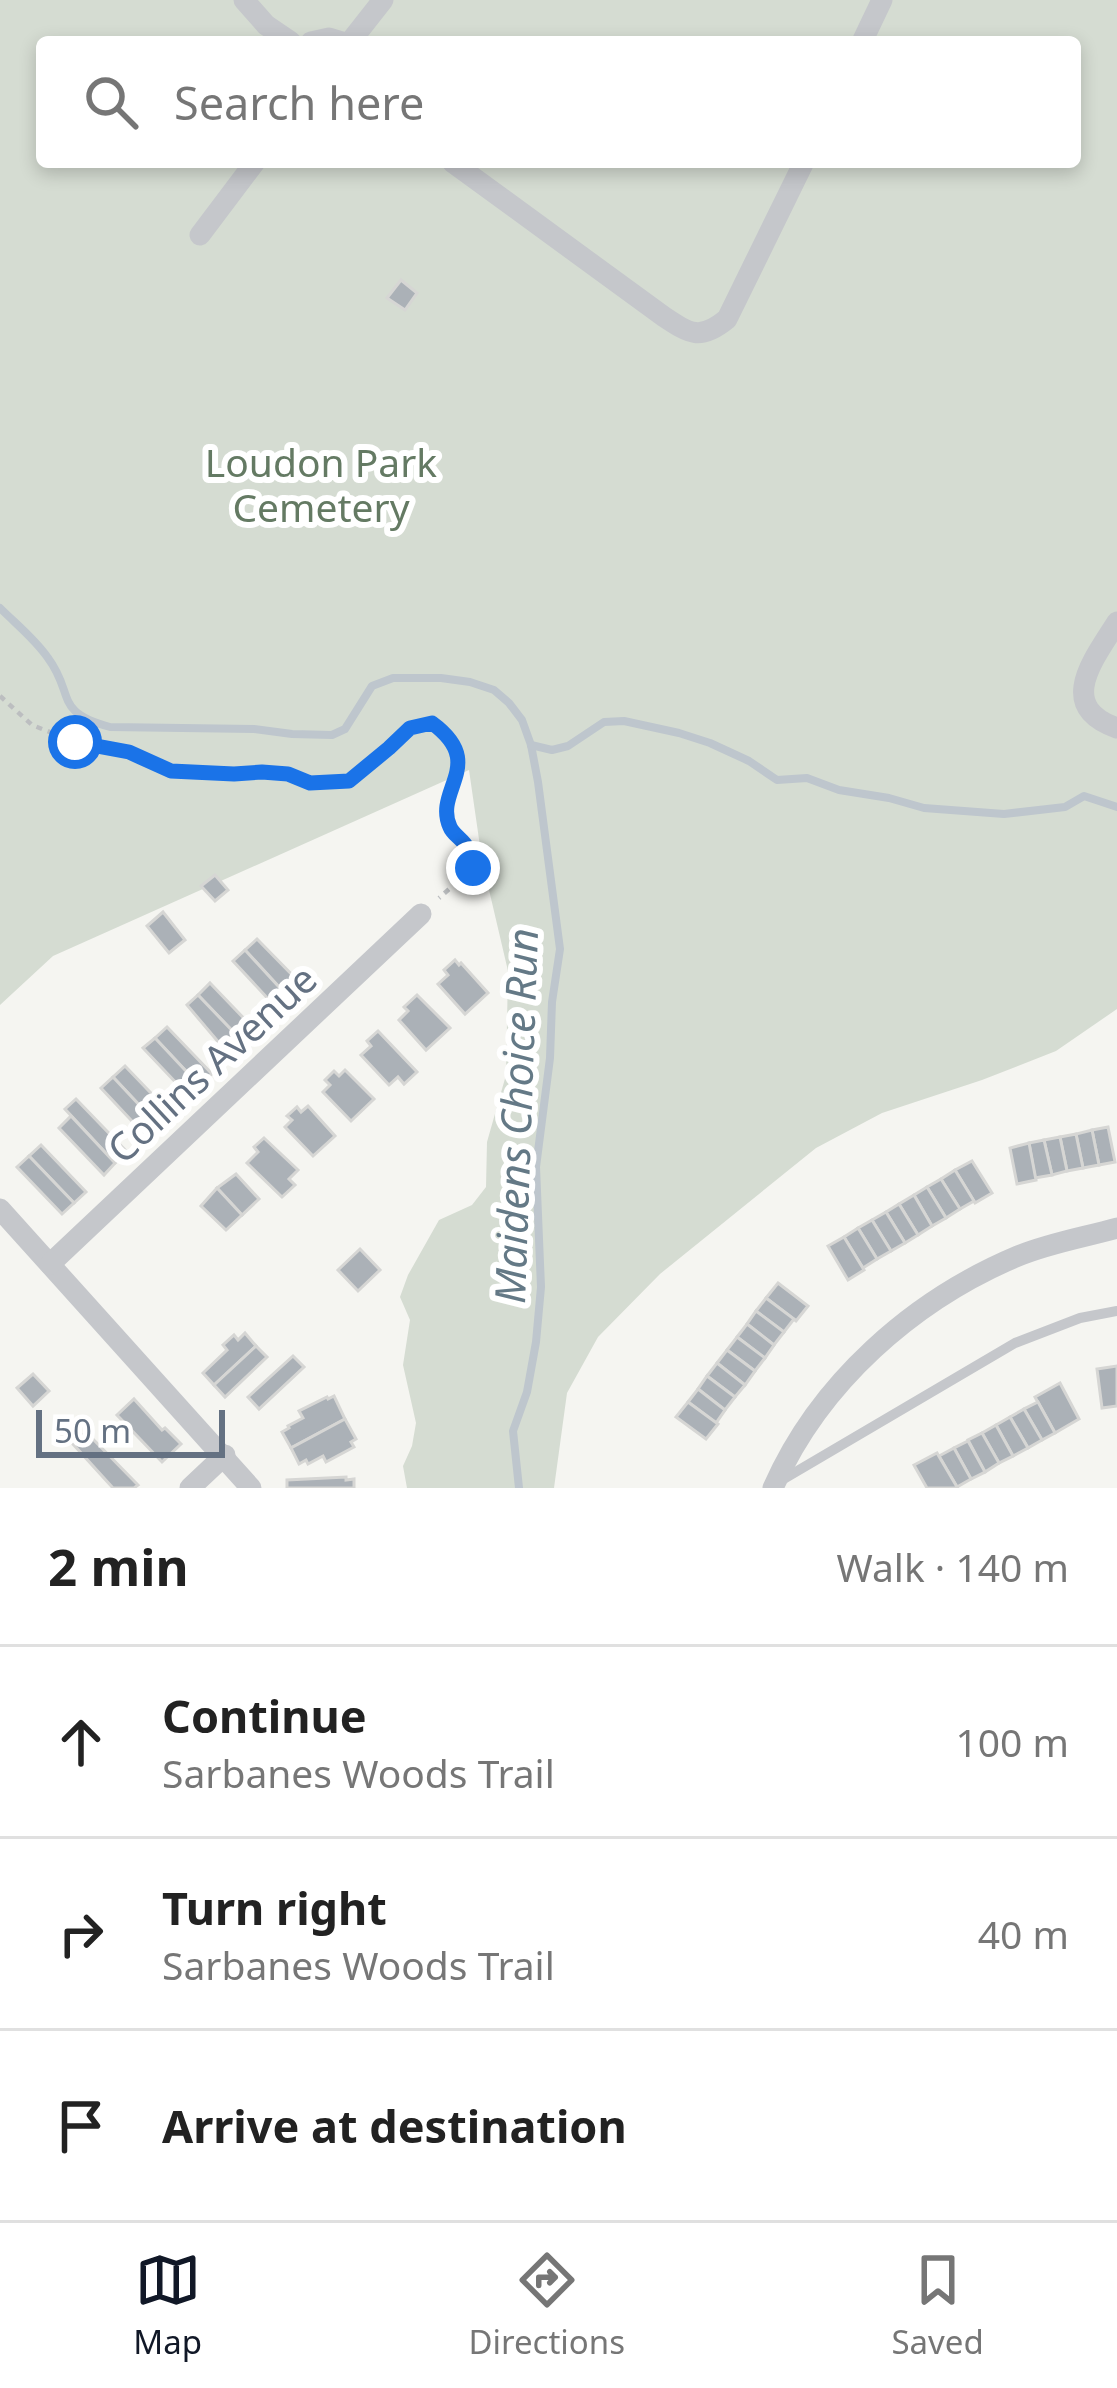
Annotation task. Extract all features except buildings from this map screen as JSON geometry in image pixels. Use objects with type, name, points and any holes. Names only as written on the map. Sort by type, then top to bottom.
[{"type":"street","points":[[244,0],[282,36]]},
{"type":"street","points":[[351,36],[383,0]]},
{"type":"street","points":[[865,36],[882,0]]},
{"type":"street","points":[[200,236],[251,168]]},
{"type":"street","points":[[460,168],[663,316],[699,334],[727,319],[801,168]]},
{"type":"street","points":[[1117,622],[1090,665],[1083,689],[1085,705],[1097,720],[1117,728]]},
{"type":"street","name":"Collins Avenue","points":[[50,1264],[421,914]]},
{"type":"street","points":[[0,1209],[251,1488]]},
{"type":"street","points":[[774,1486],[796,1441],[829,1395],[912,1315],[1021,1254],[1117,1228]]},
{"type":"street","points":[[190,1488],[225,1455]]},
{"type":"lane","points":[[774,1486],[1015,1343],[1080,1318],[1117,1311]]},
{"type":"path","points":[[0,696],[32,725],[75,742],[129,752],[171,771],[288,774],[310,783],[349,781],[410,728],[432,723],[452,737],[456,783],[446,806],[450,827],[468,848],[473,868],[421,914]]},
{"type":"green space","name":"Loudon Park Cemetery","points":[[0,0],[1117,0],[1117,1009],[1056,1051],[882,1113],[816,1148],[660,1274],[598,1337],[567,1393],[554,1488],[407,1488],[403,1466],[416,1423],[403,1365],[410,1320],[400,1297],[439,1220],[472,1205],[486,1187],[487,1142],[506,1075],[508,971],[482,860],[469,770],[53,956],[0,1005]]},
{"type":"waterway","name":"Maidens Choice Run","points":[[0,608],[48,658],[72,708],[110,727],[332,735],[345,729],[372,686],[393,678],[470,682],[494,690],[522,720],[538,782],[560,949],[536,1167],[541,1287],[536,1342],[527,1392],[513,1431],[519,1488]]},
{"type":"waterway","points":[[531,745],[552,750],[568,746],[604,722],[624,721],[710,743],[777,780],[807,778],[839,790],[924,808],[1004,814],[1065,807],[1084,796],[1117,807]]},
{"type":"route","points":[[75,742],[129,752],[171,771],[288,774],[310,783],[349,781],[410,728],[432,723],[452,737],[456,783],[446,806],[450,827],[468,848],[473,868]]}]
